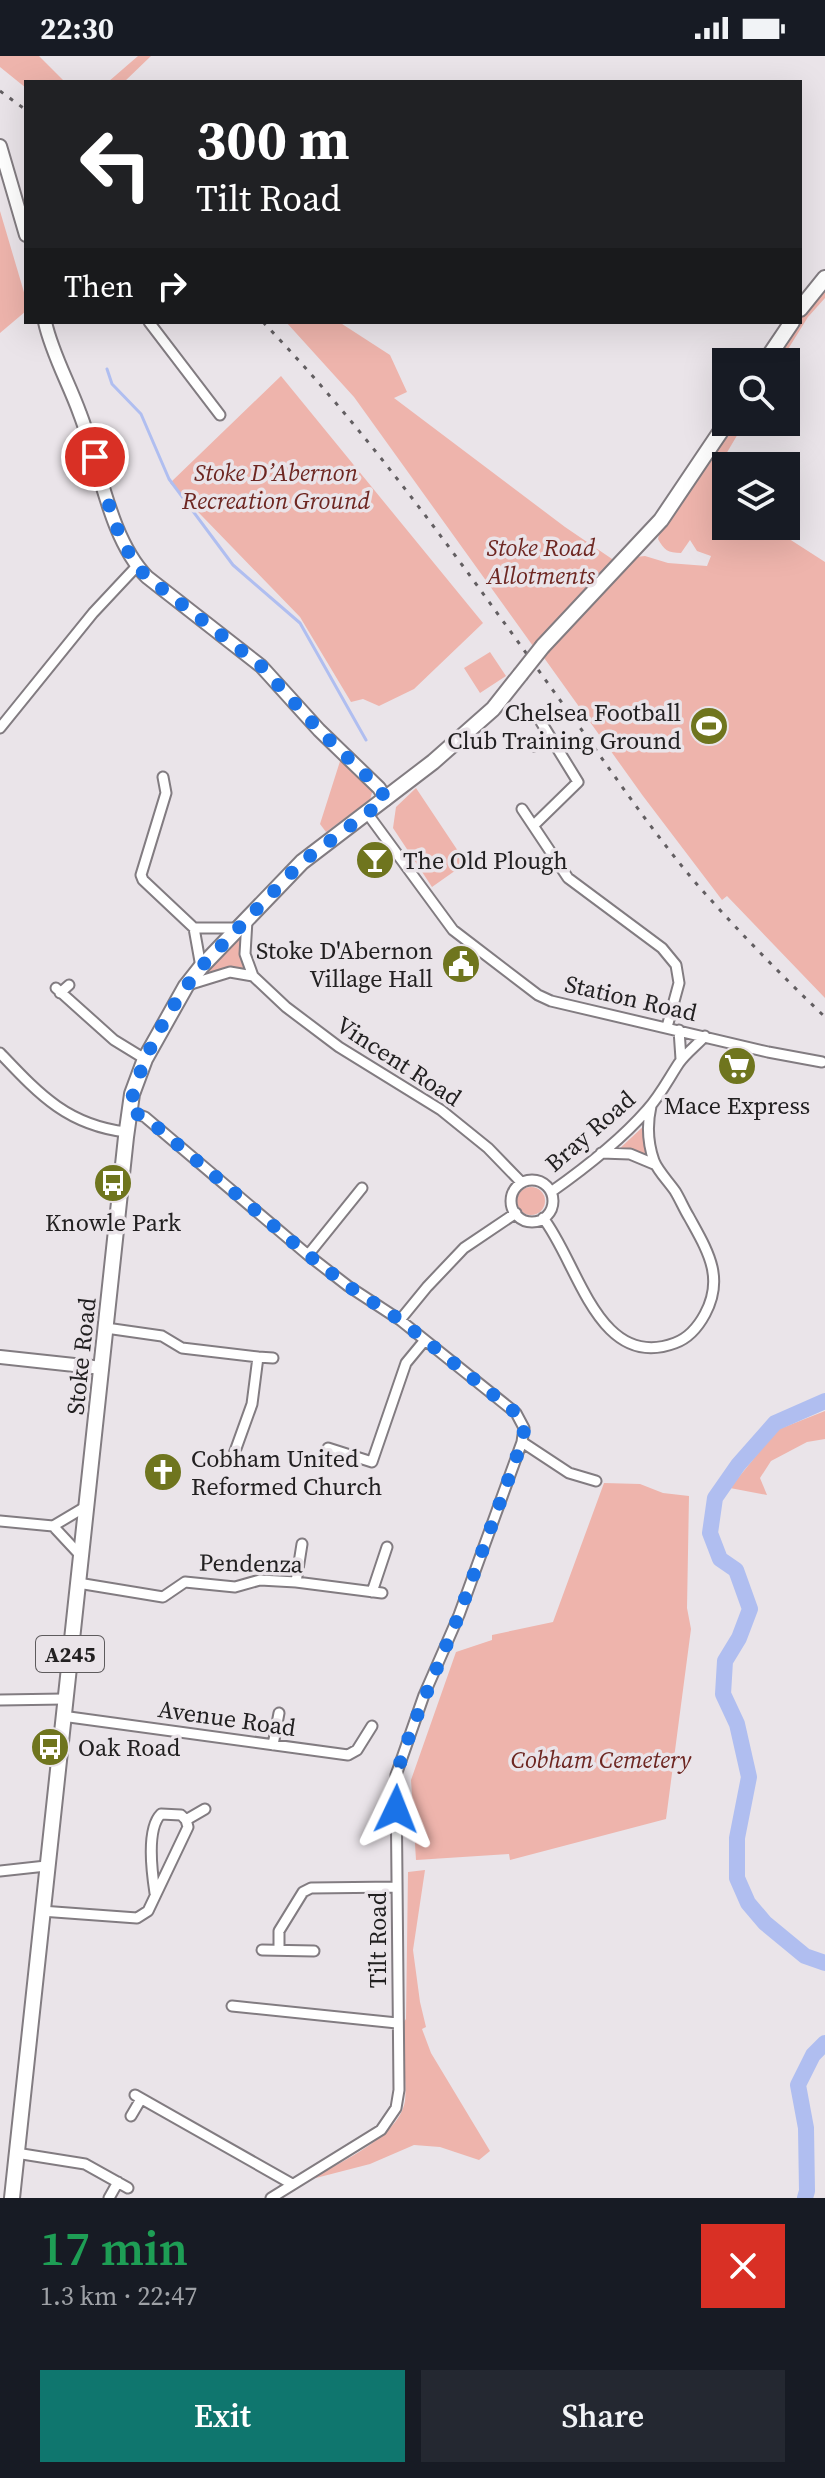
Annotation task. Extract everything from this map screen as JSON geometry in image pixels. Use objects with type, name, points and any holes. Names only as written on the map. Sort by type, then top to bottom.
[{"type":"main road","points":[[802,307],[825,278]]},
{"type":"main road","points":[[774,348],[791,324]]},
{"type":"main road","name":"Stoke Road","points":[[12,2198],[126,1132],[145,1059],[186,986],[236,928],[302,862],[433,762],[493,709],[543,646],[661,520],[718,436]]},
{"type":"street","points":[[0,146],[24,227]]},
{"type":"street","points":[[46,324],[81,416],[119,533],[137,566],[261,666],[319,730],[379,788],[386,799]]},
{"type":"street","points":[[151,324],[220,415]]},
{"type":"street","points":[[0,728],[93,613],[137,566]]},
{"type":"street","points":[[534,825],[578,782],[541,722]]},
{"type":"street","points":[[534,746],[549,737]]},
{"type":"street","points":[[163,777],[166,793],[141,875],[194,928],[201,967]]},
{"type":"street","points":[[522,809],[568,878],[662,948],[676,965],[679,983],[667,1027]]},
{"type":"street","name":"Station Road","points":[[367,813],[453,930],[538,995],[551,1001],[822,1062]]},
{"type":"street","points":[[186,986],[230,972],[253,976],[245,954],[247,917]]},
{"type":"street","points":[[194,928],[236,928]]},
{"type":"street","name":"Vincent Road","points":[[253,976],[286,1007],[339,1047],[441,1110],[488,1148],[521,1182]]},
{"type":"street","points":[[69,985],[58,991],[114,1040],[145,1059]]},
{"type":"street","points":[[679,1030],[681,1059]]},
{"type":"street","name":"Bray Road","points":[[551,1192],[601,1153],[651,1106],[681,1059],[690,1054],[705,1036]]},
{"type":"street","points":[[0,1053],[37,1091],[65,1113],[96,1127],[126,1132]]},
{"type":"street","points":[[400,1320],[464,1248],[516,1213],[526,1220],[543,1218],[556,1235],[597,1314],[608,1328],[632,1345],[646,1348],[675,1343],[689,1336],[707,1312],[712,1296],[713,1263],[677,1194],[654,1164],[649,1132],[651,1106]]},
{"type":"street","points":[[129,1111],[145,1117],[308,1255],[400,1320],[516,1413],[524,1428],[522,1442],[569,1473],[596,1481]]},
{"type":"street","points":[[601,1153],[630,1154],[654,1164]]},
{"type":"street","name":"Bray Road","points":[[516,1213],[512,1197],[521,1182],[541,1182],[551,1192],[551,1209],[543,1218]]},
{"type":"street","points":[[308,1255],[362,1188]]},
{"type":"street","points":[[106,1328],[162,1336],[182,1348],[273,1358]]},
{"type":"street","points":[[328,1448],[372,1462],[406,1363],[425,1340]]},
{"type":"street","points":[[0,1357],[102,1368]]},
{"type":"street","points":[[234,1454],[252,1404],[258,1357]]},
{"type":"street","name":"Tilt Road","points":[[271,2198],[362,2143],[381,2130],[393,2115],[398,2098],[396,1775],[522,1442]]},
{"type":"street","points":[[0,1521],[53,1526],[85,1507]]},
{"type":"street","points":[[53,1526],[80,1555]]},
{"type":"street","points":[[296,1582],[302,1544]]},
{"type":"street","name":"Pendenza","points":[[78,1583],[163,1597],[185,1582],[235,1587],[260,1580],[377,1593],[387,1547]]},
{"type":"street","points":[[0,1700],[64,1699]]},
{"type":"street","points":[[273,1745],[279,1713]]},
{"type":"street","name":"Avenue Road","points":[[62,1716],[348,1755],[357,1750],[372,1726]]},
{"type":"street","points":[[186,1820],[205,1809]]},
{"type":"street","points":[[41,1911],[137,1918],[148,1911],[188,1827],[181,1815],[161,1814],[153,1826],[152,1874],[155,1893]]},
{"type":"street","points":[[0,1871],[46,1866]]},
{"type":"street","points":[[279,1950],[279,1931],[303,1892],[311,1888],[397,1887]]},
{"type":"street","points":[[262,1950],[314,1951]]},
{"type":"street","points":[[232,2006],[397,2023]]},
{"type":"street","points":[[131,2116],[138,2097],[292,2184]]},
{"type":"street","points":[[16,2153],[85,2164],[128,2188]]},
{"type":"street","points":[[109,2198],[118,2182]]},
{"type":"green space","points":[[0,56],[39,56],[63,80],[24,80],[24,86],[0,67]]},
{"type":"green space","points":[[138,56],[151,56],[126,80],[110,80]]},
{"type":"green space","points":[[0,211],[24,292],[24,313],[0,333]]},
{"type":"green space","points":[[825,282],[825,298],[808,317],[789,348],[777,348],[794,324],[802,324],[802,311]]},
{"type":"green space","name":"Stoke Road Allotments","points":[[288,324],[342,324],[390,355],[407,392],[394,398],[615,561],[533,646],[354,397]]},
{"type":"green space","name":"Stoke D’Abernon Recreation Ground","points":[[281,376],[483,623],[414,689],[379,706],[363,699],[351,702],[300,617],[170,483]]},
{"type":"green space","name":"Chelsea Football Club Training Ground","points":[[720,436],[737,436],[727,452],[712,452],[712,540],[791,540],[825,562],[825,998],[727,896],[722,900],[542,655],[636,557],[707,566],[711,556],[697,551],[690,540],[681,553],[667,550],[658,539],[660,530]]},
{"type":"green space","points":[[490,652],[506,676],[480,693],[464,668]]},
{"type":"green space","points":[[342,755],[373,789],[370,800],[326,832],[320,824]]},
{"type":"green space","points":[[416,788],[466,863],[432,887],[393,828],[396,807]]},
{"type":"green space","points":[[243,928],[247,970],[224,968],[202,976]]},
{"type":"green space","points":[[646,1124],[649,1157],[630,1150],[618,1150]]},
{"type":"green space","points":[[531,1187],[541,1191],[545,1201],[541,1211],[531,1215],[521,1211],[517,1201],[521,1191]]},
{"type":"green space","points":[[825,1411],[825,1439],[807,1442],[771,1461],[760,1478],[767,1495],[730,1488],[777,1430]]},
{"type":"green space","name":"Cobham Cemetery","points":[[604,1483],[640,1484],[663,1493],[689,1496],[687,1608],[691,1629],[666,1819],[510,1860],[509,1854],[416,1860],[411,1780],[456,1652],[492,1640],[492,1635],[553,1622]]},
{"type":"green space","points":[[425,1870],[413,1950],[426,2027],[422,2029],[431,2053],[490,2151],[479,2160],[440,2147],[414,2145],[370,2164],[312,2179],[381,2137],[400,2114],[405,2101],[401,2026],[406,2019],[408,1872]]},
{"type":"waterway","points":[[107,369],[112,384],[141,414],[169,479],[233,565],[300,623],[366,740]]},
{"type":"waterway","points":[[825,1401],[775,1423],[738,1465],[715,1498],[710,1533],[720,1559],[736,1570],[750,1609],[739,1638],[725,1661],[723,1694],[737,1724],[749,1777],[737,1838],[737,1878],[748,1903],[765,1923],[805,1956],[825,1963]]},
{"type":"waterway","points":[[805,2198],[806,2128],[798,2085],[813,2055],[825,2043]]},
{"type":"railway","points":[[0,91],[24,109]]},
{"type":"railway","points":[[265,324],[388,466],[679,863],[742,934],[825,1017]]},
{"type":"place","name":"Chelsea Football Club Training Ground","points":[[709,726]]},
{"type":"place","name":"The Old Plough","points":[[375,860]]},
{"type":"place","name":"Stoke D'Abernon Village Hall","points":[[461,964]]},
{"type":"place","name":"Mace Express","points":[[737,1066]]},
{"type":"place","name":"Knowle Park","points":[[113,1183]]},
{"type":"place","name":"Cobham United Reformed Church","points":[[163,1472]]},
{"type":"place","name":"Oak Road","points":[[50,1747]]},
{"type":"route","points":[[95,457],[123,544],[137,566],[261,666],[319,730],[379,788],[386,799],[302,862],[201,967],[186,986],[145,1059],[129,1111],[145,1117],[308,1255],[400,1320],[516,1413],[523,1423],[522,1442],[396,1775],[396,1809]]}]
